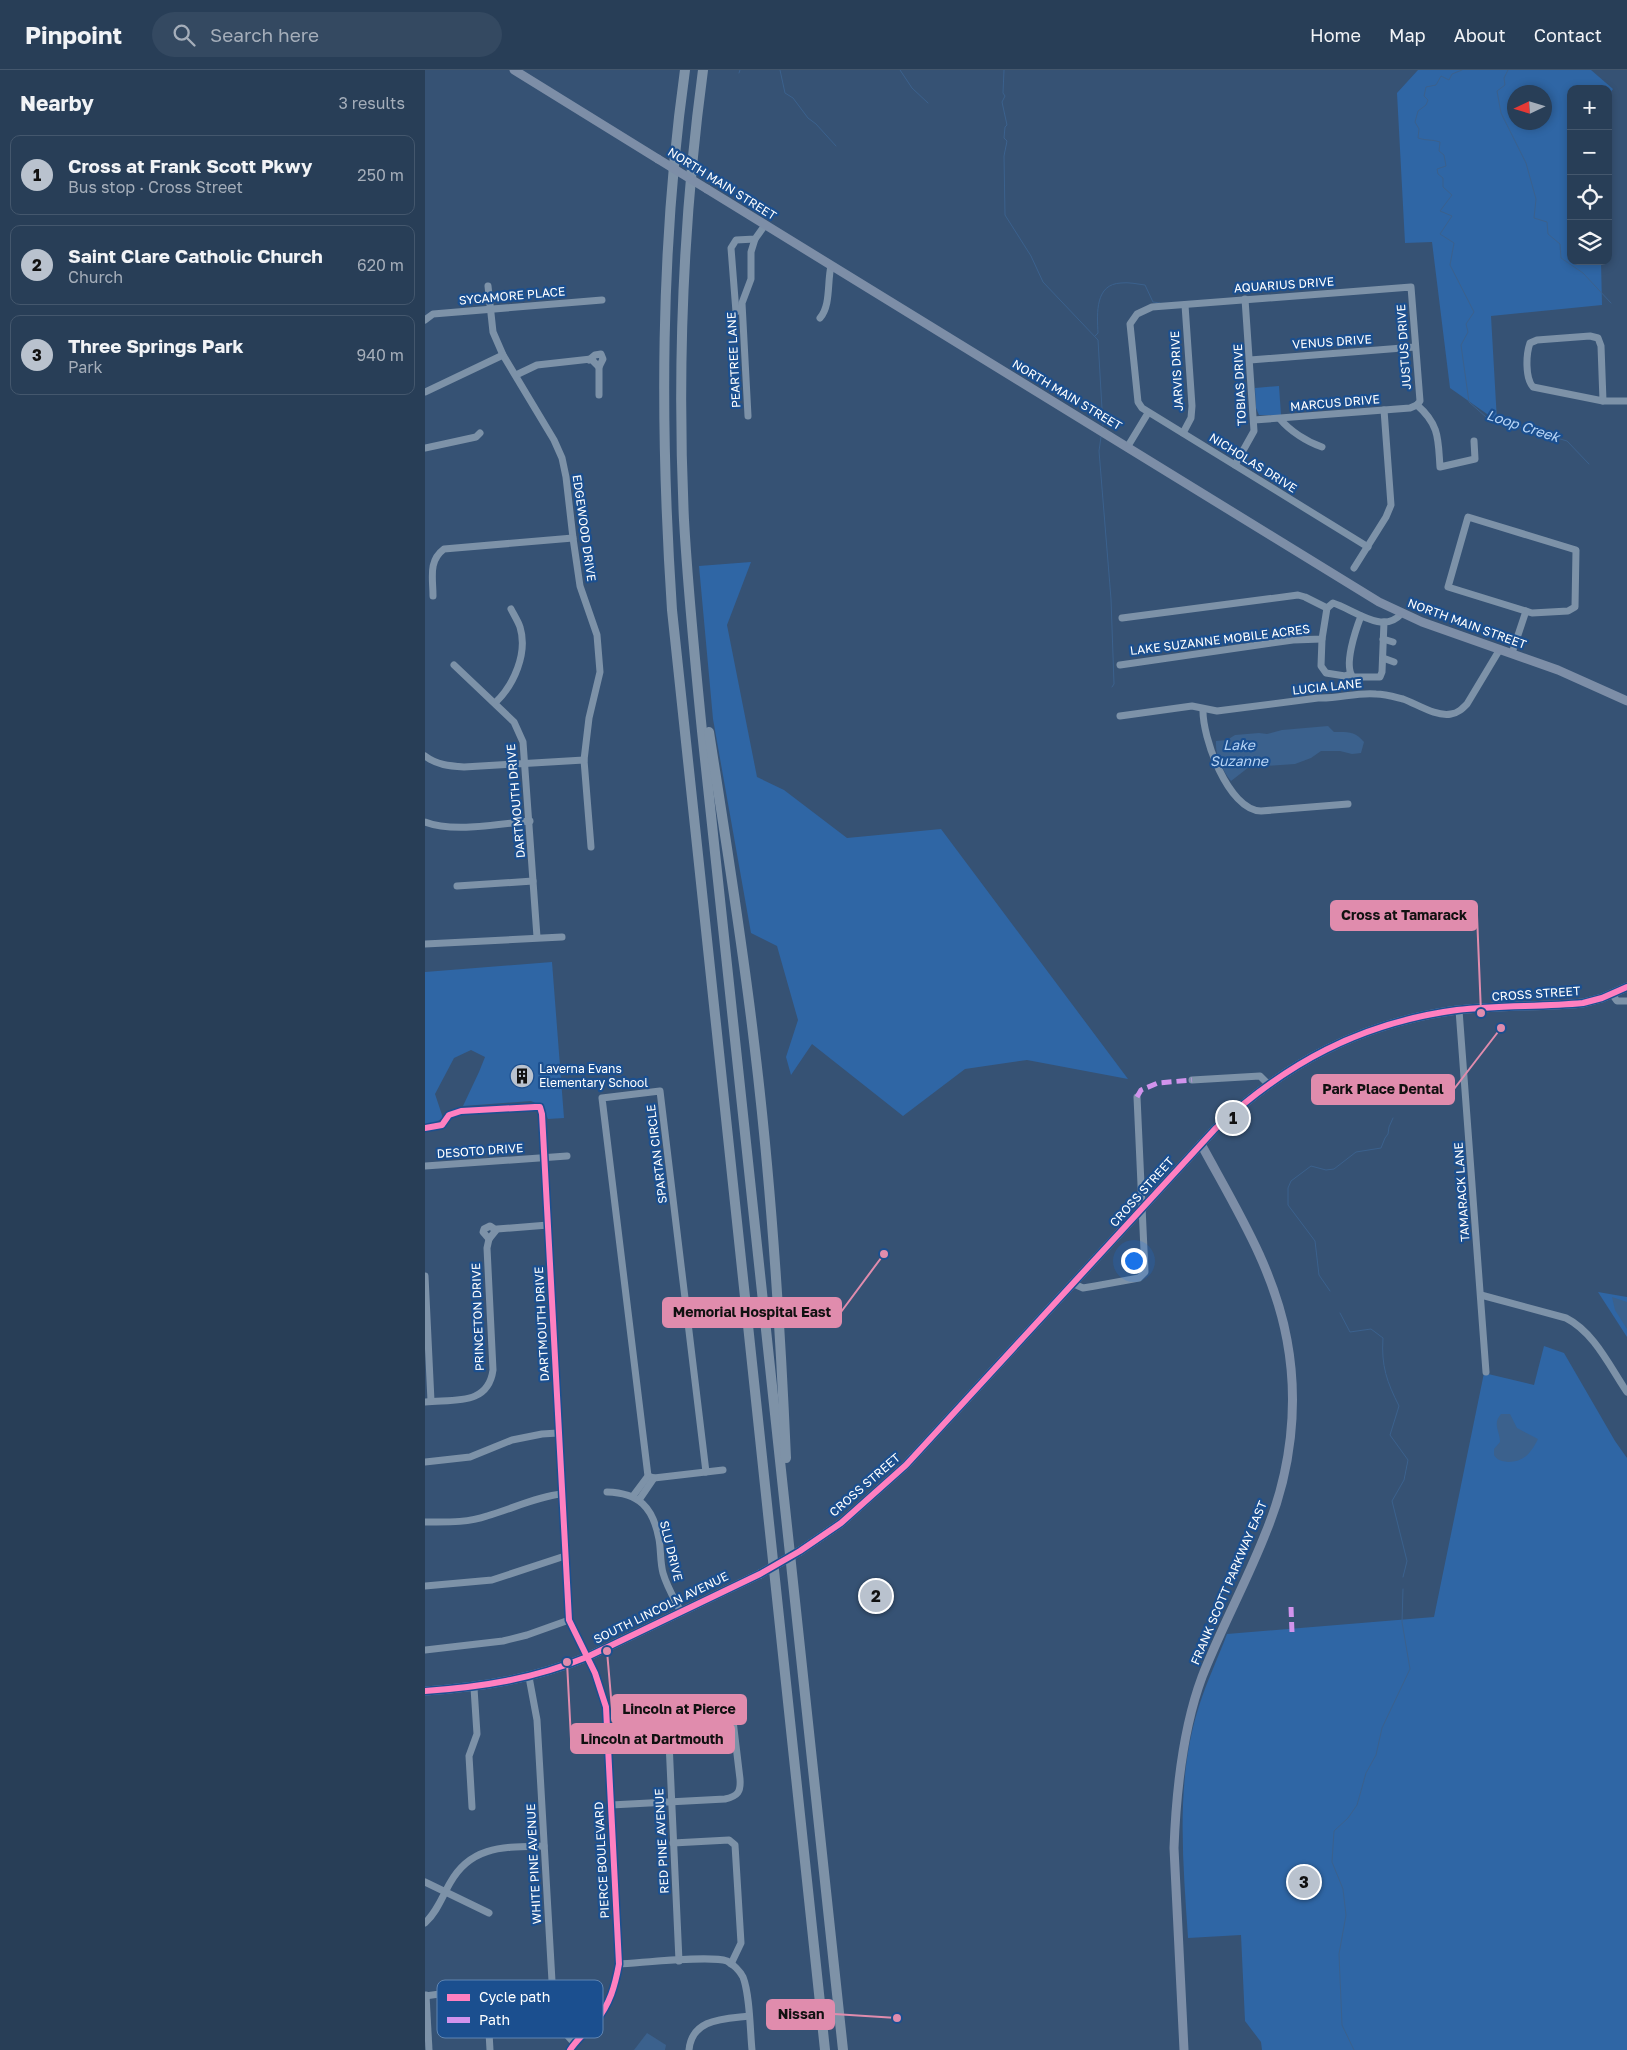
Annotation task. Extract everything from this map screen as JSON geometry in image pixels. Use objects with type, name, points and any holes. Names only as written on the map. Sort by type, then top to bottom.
[{"type":"highway","points":[[685,70],[670,212],[665,319],[665,498],[672,610],[825,2050]]},
{"type":"highway","points":[[703,70],[690,187],[682,340],[683,486],[687,566],[703,741],[843,2050]]},
{"type":"highway","points":[[687,566],[694,598],[706,714],[740,928],[755,1044],[774,1247],[785,1434],[787,1518]]},
{"type":"main road","name":"NORTH MAIN STREET","points":[[513,70],[1401,614],[1586,681],[1627,701]]},
{"type":"main road","name":"CROSS STREET","points":[[760,1574],[841,1523],[906,1465],[1201,1144],[1245,1100],[1268,1084],[1331,1047],[1412,1017],[1459,1010],[1582,1003],[1612,994],[1627,987]]},
{"type":"main road","name":"FRANK SCOTT PARKWAY EAST","points":[[1184,2050],[1175,1848],[1176,1812],[1182,1760],[1202,1679],[1267,1532],[1280,1491],[1289,1451],[1293,1401],[1287,1340],[1279,1305],[1267,1270],[1251,1236],[1201,1144]]},
{"type":"main road","name":"SOUTH LINCOLN AVENUE","points":[[425,1691],[474,1688],[529,1677],[561,1668],[587,1658],[760,1574]]},
{"type":"street","points":[[755,240],[765,226]]},
{"type":"street","name":"PEARTREE LANE","points":[[736,312],[731,248],[736,240],[755,240],[751,252],[751,279],[742,303],[748,416]]},
{"type":"street","points":[[820,318],[825,313],[831,266]]},
{"type":"street","name":"EDGEWOOD DRIVE","points":[[488,286],[493,332],[503,355],[554,440],[562,458],[567,477],[580,586],[597,635],[600,662],[598,682],[585,745],[584,760],[591,847]]},
{"type":"street","name":"AQUARIUS DRIVE","points":[[1148,413],[1141,408],[1138,402],[1130,324],[1133,318],[1142,312],[1159,307],[1185,304],[1411,287]]},
{"type":"street","name":"JUSTUS DRIVE","points":[[1411,287],[1420,401],[1417,406]]},
{"type":"street","name":"TOBIAS DRIVE","points":[[1235,465],[1254,432],[1245,299]]},
{"type":"street","name":"SYCAMORE PLACE","points":[[425,320],[433,314],[602,300]]},
{"type":"street","name":"JARVIS DRIVE","points":[[1183,433],[1191,418],[1192,406],[1185,304]]},
{"type":"street","points":[[1603,401],[1601,346],[1598,338],[1590,336],[1537,340],[1530,344],[1528,351],[1529,380],[1533,388],[1603,401],[1627,401]]},
{"type":"street","name":"VENUS DRIVE","points":[[1250,360],[1415,347]]},
{"type":"street","points":[[425,392],[503,355]]},
{"type":"street","points":[[516,376],[537,365],[594,360],[599,367],[599,395]]},
{"type":"street","points":[[1417,406],[1428,415],[1437,431],[1440,467],[1475,459],[1474,441]]},
{"type":"street","name":"MARCUS DRIVE","points":[[1254,420],[1417,406]]},
{"type":"street","points":[[1354,568],[1386,517],[1391,505],[1385,410]]},
{"type":"street","points":[[1128,446],[1148,413]]},
{"type":"street","name":"NICHOLAS DRIVE","points":[[1148,413],[1368,546]]},
{"type":"street","points":[[1280,419],[1285,426],[1313,444],[1322,447]]},
{"type":"street","points":[[425,448],[476,437],[480,434]]},
{"type":"street","points":[[1468,517],[1576,550],[1575,607],[1568,611],[1532,613],[1526,611],[1448,587],[1468,517]]},
{"type":"street","points":[[433,596],[433,561],[444,549],[573,538]]},
{"type":"street","points":[[1122,618],[1298,595],[1327,608],[1333,603],[1361,616],[1384,622],[1397,618],[1401,614]]},
{"type":"street","name":"LAKE SUZANNE MOBILE ACRES","points":[[1327,608],[1322,639],[1321,666],[1326,673],[1345,676],[1350,674],[1359,678],[1382,680],[1384,622]]},
{"type":"street","points":[[495,703],[503,696],[515,676],[522,650],[520,628],[511,609]]},
{"type":"street","points":[[1512,653],[1526,611]]},
{"type":"street","points":[[1350,674],[1351,649],[1361,616]]},
{"type":"street","name":"LAKE SUZANNE MOBILE ACRES","points":[[1120,665],[1301,639],[1322,639]]},
{"type":"street","points":[[1383,639],[1393,642]]},
{"type":"street","name":"LUCIA LANE","points":[[1120,716],[1192,706],[1217,711],[1319,698],[1335,699],[1377,694],[1402,699],[1441,713],[1450,714],[1461,711],[1467,704],[1500,649]]},
{"type":"street","points":[[1383,658],[1394,662]]},
{"type":"street","name":"DARTMOUTH DRIVE","points":[[454,665],[514,722],[523,742],[537,937]]},
{"type":"street","points":[[1203,709],[1203,716],[1213,754],[1224,783],[1249,808],[1261,811],[1349,804]]},
{"type":"street","points":[[425,756],[447,766],[464,767],[584,760]]},
{"type":"street","points":[[425,822],[434,826],[454,827],[529,821]]},
{"type":"street","points":[[457,886],[533,881]]},
{"type":"street","points":[[425,944],[562,936]]},
{"type":"street","points":[[1612,994],[1617,1001],[1627,1002]]},
{"type":"street","name":"TAMARACK LANE","points":[[1459,1010],[1486,1372]]},
{"type":"street","points":[[1192,1080],[1260,1076],[1268,1084]]},
{"type":"street","name":"SPARTAN CIRCLE","points":[[651,1477],[602,1098],[660,1091],[707,1472]]},
{"type":"street","points":[[1074,1284],[1083,1288],[1139,1278],[1143,1275],[1146,1268],[1137,1098]]},
{"type":"street","name":"DARTMOUTH DRIVE","points":[[425,1128],[442,1125],[449,1115],[461,1111],[540,1107],[545,1158],[569,1620],[587,1658]]},
{"type":"street","name":"DESOTO DRIVE","points":[[425,1166],[567,1156]]},
{"type":"street","name":"PRINCETON DRIVE","points":[[428,1401],[478,1396],[487,1389],[492,1380],[493,1370],[487,1248],[489,1239],[496,1230],[548,1225]]},
{"type":"street","points":[[425,1276],[428,1401]]},
{"type":"street","points":[[1481,1296],[1566,1318],[1578,1324],[1588,1334],[1627,1392]]},
{"type":"street","points":[[425,1462],[470,1457],[512,1440],[541,1434],[558,1433]]},
{"type":"street","points":[[607,1492],[636,1498],[651,1477],[723,1470]]},
{"type":"street","points":[[425,1522],[477,1519],[544,1496],[561,1494]]},
{"type":"street","name":"SLU DRIVE","points":[[636,1498],[648,1512],[656,1528],[664,1575],[681,1612]]},
{"type":"street","points":[[425,1586],[492,1580],[565,1556]]},
{"type":"street","points":[[425,1650],[503,1641],[527,1635],[569,1620]]},
{"type":"street","name":"PIERCE BOULEVARD","points":[[587,1658],[602,1689],[606,1707],[619,1964],[615,1987],[603,2011]]},
{"type":"street","name":"WHITE PINE AVENUE","points":[[529,1677],[537,1720],[552,1980]]},
{"type":"street","points":[[472,1807],[469,1756],[477,1734],[474,1688]]},
{"type":"street","points":[[611,1805],[671,1800],[725,1799],[739,1793],[740,1779],[731,1704]]},
{"type":"street","name":"RED PINE AVENUE","points":[[668,1720],[679,1961]]},
{"type":"street","points":[[673,1843],[729,1840],[735,1845],[741,1943],[731,1964]]},
{"type":"street","points":[[425,1922],[437,1909],[456,1872],[471,1858],[499,1848],[544,1846]]},
{"type":"street","points":[[425,1882],[489,1913]]},
{"type":"street","points":[[619,1964],[711,1959],[726,1961],[731,1964],[743,1976],[752,2050]]},
{"type":"street","points":[[426,1995],[429,2050]]},
{"type":"street","points":[[689,2050],[696,2031],[703,2024],[749,2016]]},
{"type":"shaded area","points":[[1418,70],[1591,70],[1608,85],[1567,85],[1567,265],[1601,265],[1602,305],[1491,316],[1497,421],[1450,388],[1432,242],[1405,243],[1397,93]]},
{"type":"shaded area","points":[[1279,386],[1281,415],[1259,415],[1256,408],[1255,388]]},
{"type":"shaded area","points":[[751,562],[727,625],[757,777],[784,790],[847,838],[941,829],[1128,1079],[1027,1060],[965,1069],[903,1116],[812,1044],[791,1075],[786,1057],[798,1020],[777,946],[751,933],[713,719],[699,566]]},
{"type":"shaded area","points":[[552,962],[564,1118],[548,1119],[542,1106],[531,1101],[463,1106],[485,1057],[471,1050],[454,1058],[435,1094],[443,1118],[431,1125],[425,1124],[425,972]]},
{"type":"shaded area","points":[[1598,1292],[1627,1297],[1627,1337]]},
{"type":"shaded area","points":[[1544,1346],[1564,1353],[1615,1441],[1627,1458],[1627,2050],[1262,2050],[1261,2042],[1245,2021],[1241,1935],[1188,1938],[1183,1850],[1186,1763],[1191,1734],[1199,1706],[1227,1634],[1434,1617],[1484,1373],[1534,1385]]},
{"type":"water","name":"Lake Suzanne","points":[[1328,726],[1334,732],[1351,733],[1361,738],[1364,742],[1361,753],[1321,751],[1311,758],[1295,764],[1249,767],[1231,781],[1218,757],[1216,741],[1227,740],[1235,735],[1267,734],[1282,730]]},
{"type":"water","points":[[1612,1297],[1627,1302],[1627,1329],[1615,1310]]},
{"type":"water","points":[[1501,1414],[1510,1414],[1517,1428],[1538,1439],[1533,1449],[1526,1456],[1514,1462],[1503,1461],[1494,1455],[1494,1449],[1500,1442],[1497,1421]]},
{"type":"water","points":[[647,2033],[666,2045],[665,2050],[634,2050]]},
{"type":"waterway","points":[[780,70],[785,93],[793,98],[808,118],[836,146]]},
{"type":"waterway","points":[[900,70],[912,88],[928,103]]},
{"type":"waterway","points":[[1004,70],[1003,93],[1005,96],[1002,102],[1007,125],[1004,138],[1007,141],[1004,156],[1005,215],[1031,256],[1043,282],[1098,340],[1103,426]]},
{"type":"waterway","name":"Loop Creek","points":[[1462,70],[1452,74],[1449,80],[1441,76],[1436,85],[1426,87],[1424,96],[1428,100],[1426,105],[1418,111],[1415,122],[1419,129],[1418,138],[1440,142],[1439,151],[1444,155],[1446,166],[1437,169],[1438,174],[1443,178],[1443,187],[1452,195],[1440,211],[1452,216],[1440,234],[1454,243],[1450,265],[1474,312],[1466,324],[1468,332],[1461,345],[1469,402],[1486,417],[1567,441],[1589,464]]},
{"type":"waterway","points":[[1508,70],[1504,78],[1505,85],[1497,91],[1501,113],[1526,163],[1536,199],[1534,218],[1547,222],[1548,234],[1560,244],[1561,258],[1583,273],[1611,303]]},
{"type":"waterway","points":[[1095,336],[1098,333],[1099,301],[1106,288],[1121,283],[1145,285],[1153,302],[1160,303]]},
{"type":"waterway","points":[[1101,437],[1099,451],[1111,599],[1114,684],[1112,687]]},
{"type":"waterway","points":[[1330,1291],[1319,1275],[1315,1241],[1288,1205],[1288,1188],[1291,1181],[1311,1166],[1326,1170],[1334,1169],[1356,1152],[1381,1148],[1393,1118]]},
{"type":"waterway","points":[[1340,1313],[1350,1332],[1371,1329],[1383,1338],[1383,1357],[1386,1373],[1399,1406],[1390,1435],[1408,1460],[1404,1480],[1392,1501],[1407,1561],[1403,1577]]},
{"type":"waterway","points":[[1354,2050],[1342,2025],[1339,1954],[1346,1915],[1343,1889],[1332,1862],[1334,1831],[1348,1818],[1357,1805],[1366,1773],[1376,1755],[1382,1728],[1410,1669],[1402,1622],[1403,1589]]},
{"type":"marked path","points":[[1137,1097],[1141,1090],[1158,1083],[1192,1080]]},
{"type":"marked path","points":[[1291,1607],[1292,1632]]},
{"type":"cycle path","points":[[425,1691],[507,1681],[547,1671],[587,1657],[760,1574],[800,1551],[841,1523],[906,1465],[1215,1129],[1269,1084],[1297,1066],[1357,1036],[1422,1016],[1473,1008],[1583,1003],[1602,998],[1627,987]]},
{"type":"cycle path","points":[[425,1128],[442,1125],[449,1115],[461,1111],[540,1107],[542,1114],[569,1620],[595,1673],[606,1707],[619,1964],[614,1987],[603,2011]]},
{"type":"cycle path","points":[[570,2050],[580,2038]]},
{"type":"place","name":"Cross at Tamarack","points":[[1481,1013]]},
{"type":"place","name":"Park Place Dental","points":[[1501,1028]]},
{"type":"place","name":"Laverna Evans Elementary School","points":[[522,1076]]},
{"type":"place","name":"Cross at Frank Scott Pkwy","points":[[1233,1118]]},
{"type":"place","name":"Memorial Hospital East","points":[[884,1254]]},
{"type":"place","name":"Saint Clare Catholic Church","points":[[876,1596]]},
{"type":"place","name":"Lincoln at Pierce","points":[[607,1651]]},
{"type":"place","name":"Lincoln at Dartmouth","points":[[567,1662]]},
{"type":"place","name":"Three Springs Park","points":[[1304,1882]]},
{"type":"place","name":"Nissan","points":[[897,2018]]}]
